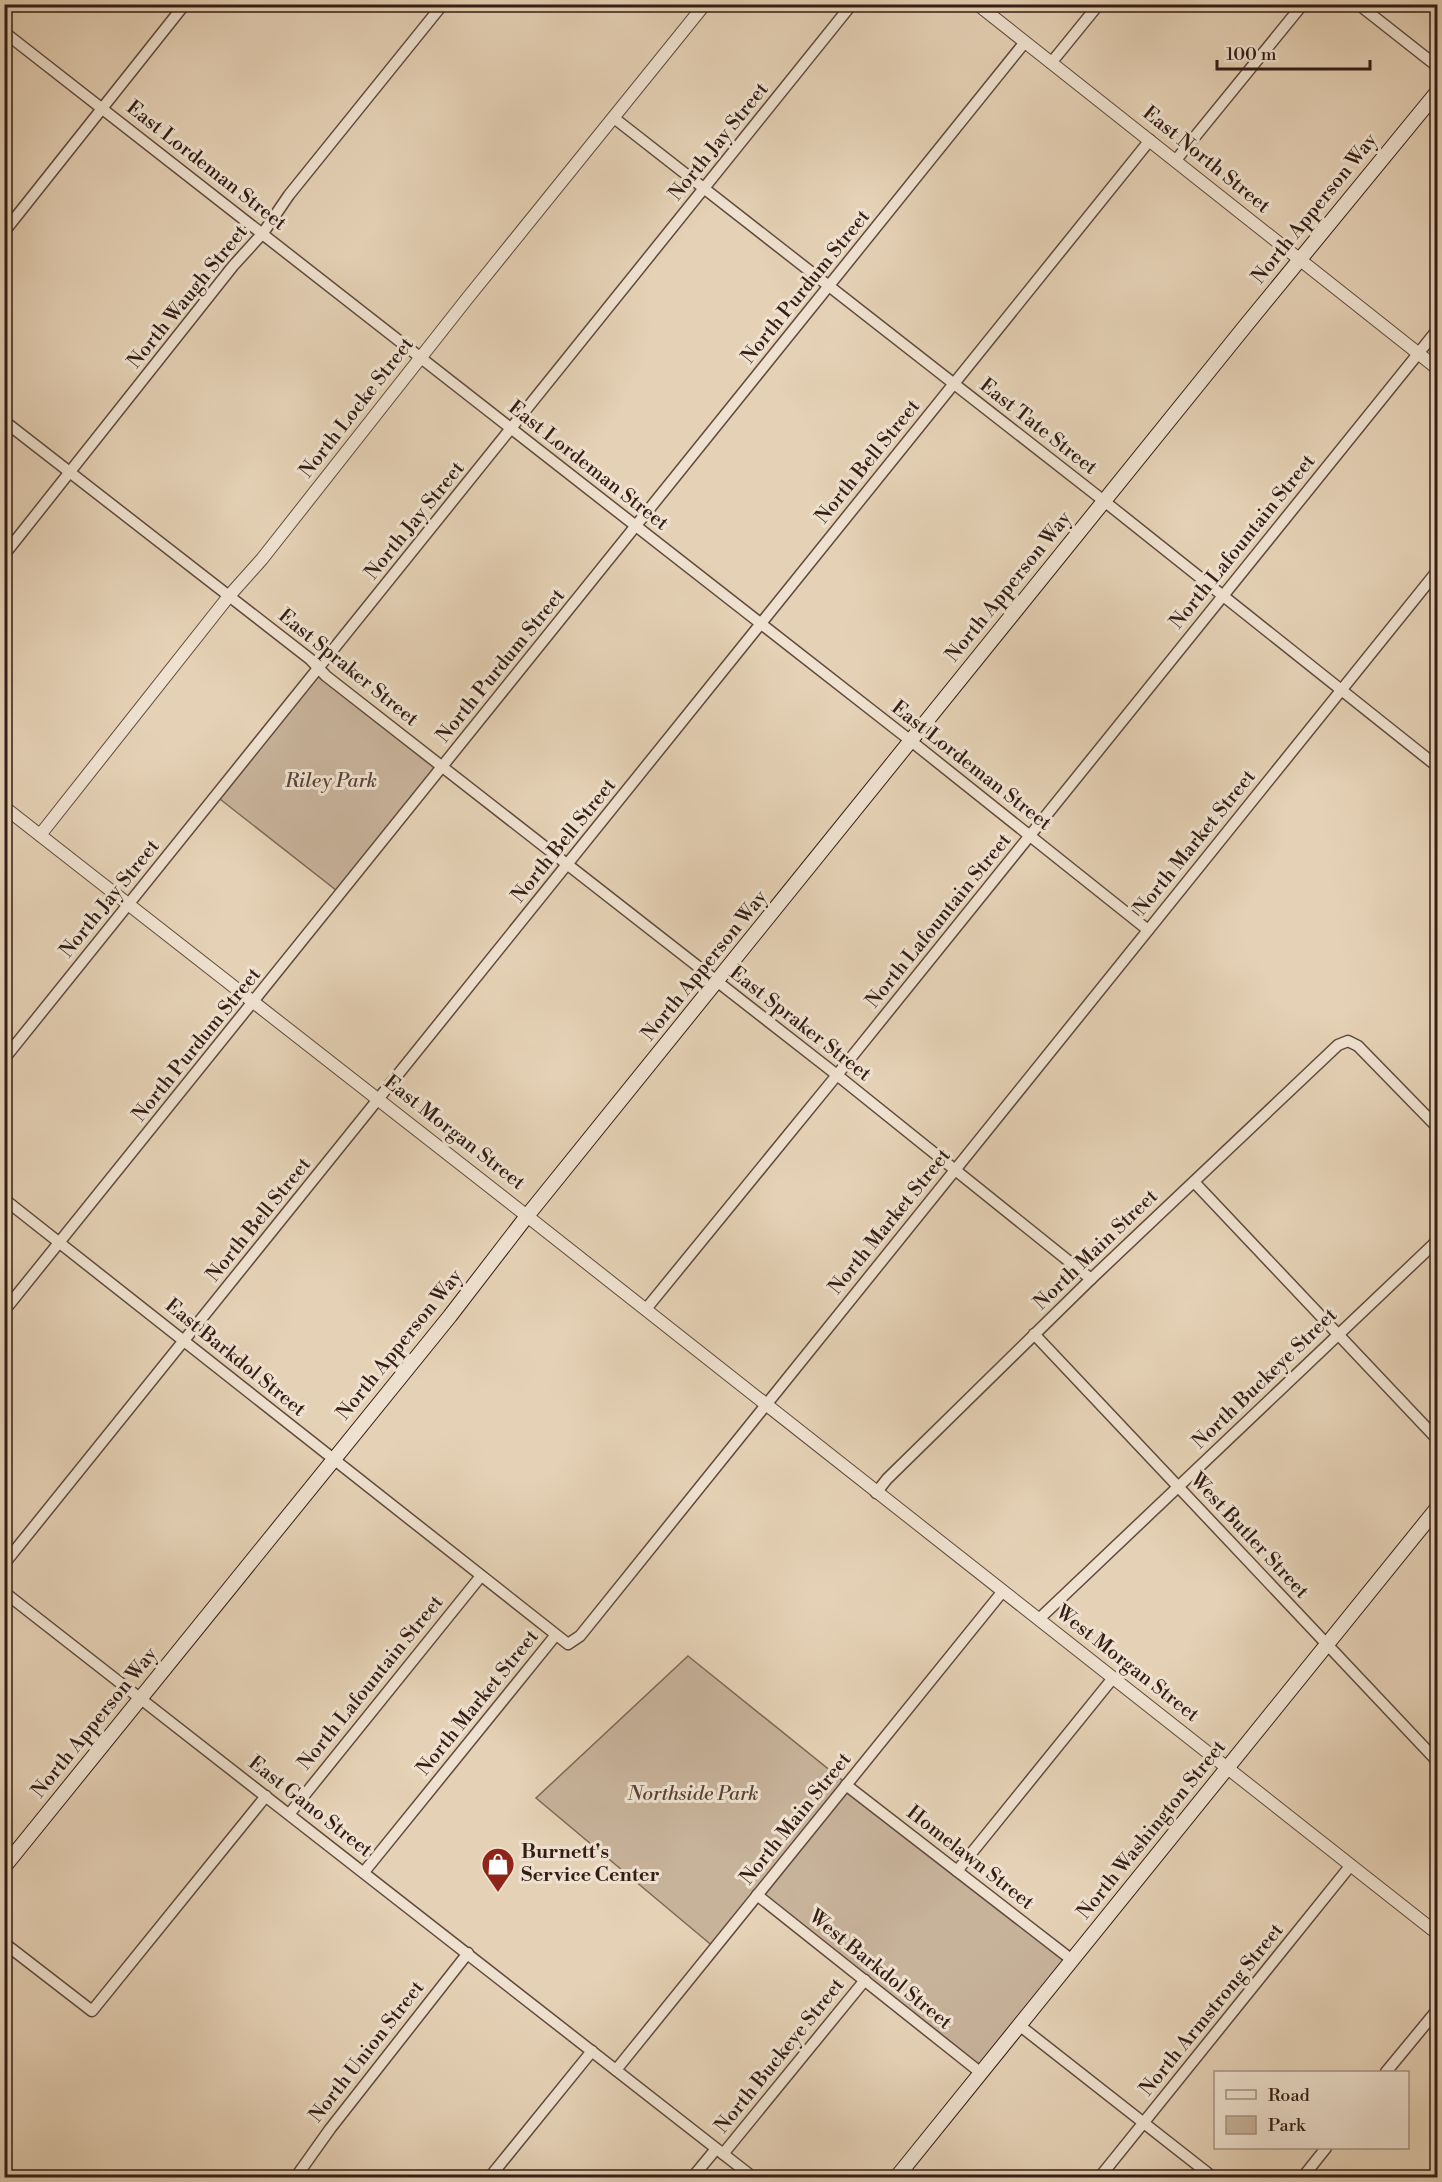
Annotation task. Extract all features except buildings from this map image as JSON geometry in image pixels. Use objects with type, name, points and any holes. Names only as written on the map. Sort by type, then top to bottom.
[{"type":"main road","name":"North Apperson Way","points":[[4,1867],[450,1316],[527,1216],[910,741],[1437,91]]},
{"type":"main road","name":"North Washington Street","points":[[896,2178],[1437,1507]]},
{"type":"street","points":[[4,232],[185,4]]},
{"type":"street","name":"North Waugh Street","points":[[4,555],[233,267],[263,233],[289,195],[443,4]]},
{"type":"street","name":"North Locke Street","points":[[40,835],[705,4]]},
{"type":"street","name":"North Jay Street","points":[[4,1059],[852,4]]},
{"type":"street","name":"East North Street","points":[[977,4],[1437,369]]},
{"type":"street","points":[[1051,63],[1099,4]]},
{"type":"street","points":[[1176,160],[1303,4]]},
{"type":"street","points":[[1358,4],[1437,67]]},
{"type":"street","name":"East Lordeman Street","points":[[4,32],[263,233],[1148,930]]},
{"type":"street","name":"North Purdum Street","points":[[4,1311],[1025,42]]},
{"type":"street","name":"East Tate Street","points":[[614,117],[1104,501],[1437,767]]},
{"type":"street","name":"North Bell Street","points":[[4,1564],[1150,140]]},
{"type":"street","name":"North Lafountain Street","points":[[646,1310],[837,1076],[1437,329]]},
{"type":"street","name":"East Spraker Street","points":[[4,421],[310,658],[318,669],[956,1169],[1091,1279]]},
{"type":"street","name":"North Market Street","points":[[364,1872],[555,1636],[568,1644],[580,1636],[1437,570]]},
{"type":"street","name":"East Morgan Street","points":[[4,807],[527,1216],[876,1493]]},
{"type":"street","name":"North Main Street","points":[[876,1493],[887,1479],[1034,1334],[1338,1045],[1348,1041],[1358,1046],[1437,1128]]},
{"type":"street","points":[[1194,1182],[1437,1440]]},
{"type":"street","name":"East Barkdol Street","points":[[4,1198],[555,1636]]},
{"type":"street","name":"North Buckeye Street","points":[[1039,1619],[1437,1240]]},
{"type":"street","name":"West Butler Street","points":[[1034,1334],[1437,1762]]},
{"type":"street","name":"West Morgan Street","points":[[876,1493],[1437,1934]]},
{"type":"street","name":"North Lafountain Street","points":[[290,1813],[481,1576]]},
{"type":"street","name":"North Main Street","points":[[616,2070],[1003,1591]]},
{"type":"street","name":"East Gano Street","points":[[4,1592],[290,1813],[754,2178]]},
{"type":"street","points":[[957,1871],[1113,1678]]},
{"type":"street","name":"Homelawn Street","points":[[846,1785],[1072,1960]]},
{"type":"street","points":[[4,1943],[92,2011],[266,1796]]},
{"type":"street","name":"North Armstrong Street","points":[[1099,2178],[1351,1865]]},
{"type":"street","name":"West Barkdol Street","points":[[757,1895],[981,2073]]},
{"type":"street","name":"North Union Street","points":[[301,2176],[336,2120],[468,1953]]},
{"type":"street","name":"North Buckeye Street","points":[[692,2178],[719,2151],[865,1980]]},
{"type":"street","points":[[1388,2071],[1437,2009]]},
{"type":"street","points":[[1020,2025],[1214,2178]]},
{"type":"street","points":[[489,2178],[592,2051]]},
{"type":"street","points":[[1302,2178],[1325,2149]]},
{"type":"green space","name":"Riley Park","points":[[318,669],[443,767],[341,894],[216,796]]},
{"type":"green space","name":"Northside Park","points":[[688,1656],[1072,1960],[981,2073],[757,1895],[715,1948],[536,1798]]},
{"type":"place","name":"Burnett's Service Center","points":[[498,1893]]}]
